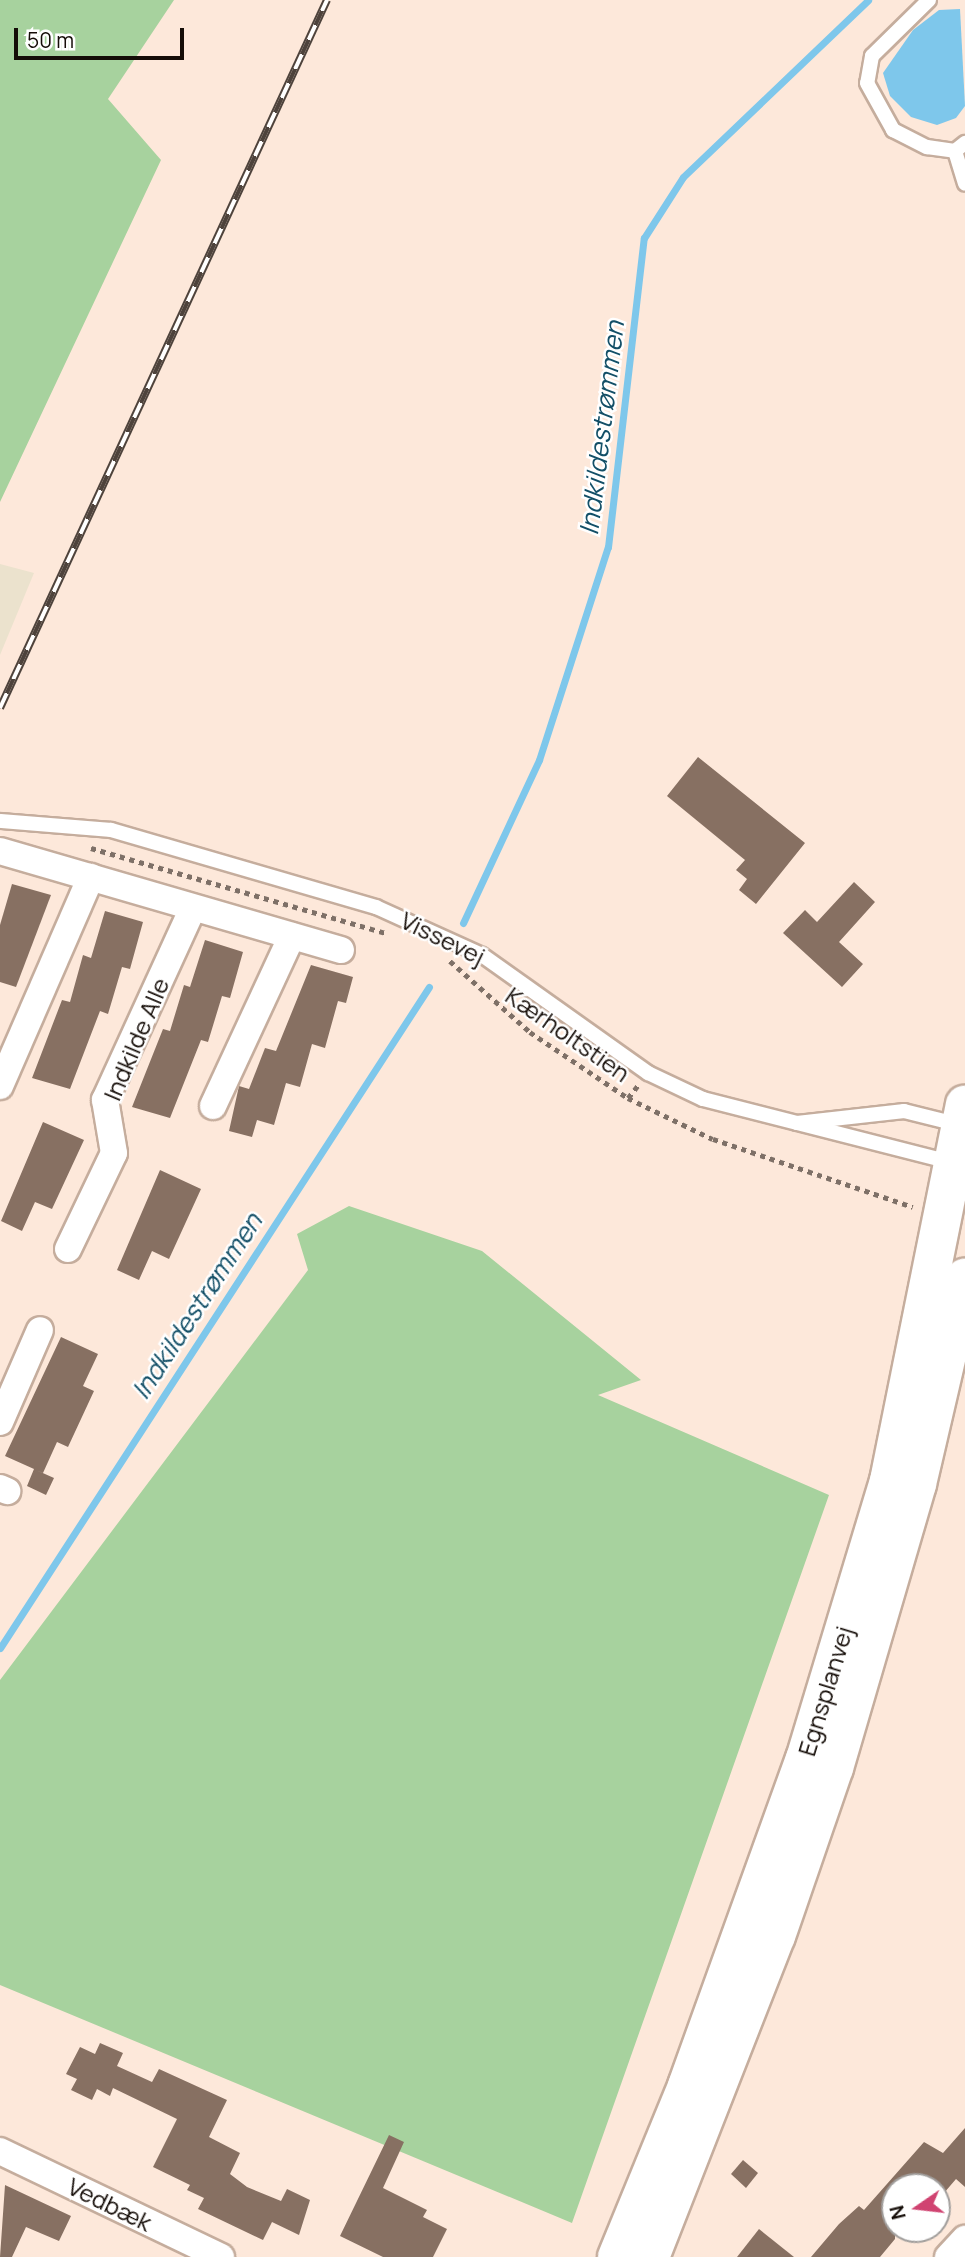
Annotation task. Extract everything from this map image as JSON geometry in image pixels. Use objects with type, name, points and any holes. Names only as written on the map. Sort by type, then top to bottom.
[{"type":"main road","name":"Egnsplanvej","points":[[617,2257],[687,2086],[805,1759],[889,1481],[951,1162],[963,1115]]},
{"type":"main road","name":"Egnsplanvej","points":[[650,2257],[776,1936],[834,1768],[943,1383],[965,1277]]},
{"type":"main road","points":[[943,1383],[965,1323]]},
{"type":"street","points":[[0,851],[341,950]]},
{"type":"street","points":[[0,1086],[91,877]]},
{"type":"street","name":"Indkilde Alle","points":[[68,1249],[114,1153],[105,1100],[192,908]]},
{"type":"street","points":[[213,1105],[292,936]]},
{"type":"street","points":[[0,1422],[40,1330]]},
{"type":"street","name":"Vedbæk","points":[[0,2151],[220,2257]]},
{"type":"street","points":[[948,2257],[965,2239]]},
{"type":"lane","points":[[929,0],[872,56],[867,83],[893,130],[927,147],[960,147],[965,184]]},
{"type":"lane","name":"Vissevej","points":[[0,821],[89,828],[156,841],[408,919],[482,956],[648,1073],[703,1099],[951,1162]]},
{"type":"lane","name":"Vissevej","points":[[796,1124],[891,1111],[963,1115]]},
{"type":"path","points":[[89,828],[88,845],[99,851],[399,937]]},
{"type":"path","name":"Kærholtstien","points":[[438,952],[530,1032],[628,1098],[713,1139],[913,1207]]},
{"type":"shaded area","points":[[0,564],[34,573],[0,655]]},
{"type":"green space","points":[[0,0],[174,0],[108,99],[161,160],[0,502]]},
{"type":"green space","points":[[349,1206],[482,1251],[641,1380],[598,1395],[829,1495],[572,2223],[0,1985],[0,1680],[308,1270],[297,1234]]},
{"type":"water","points":[[960,9],[965,106],[956,118],[937,125],[911,117],[890,96],[883,73],[913,30],[939,10]]},
{"type":"building","points":[[698,757],[805,843],[756,904],[739,890],[747,879],[736,870],[745,860],[667,796]]},
{"type":"building","points":[[854,882],[875,902],[839,942],[863,964],[842,987],[783,933],[805,910],[817,922]]},
{"type":"building","points":[[12,884],[51,895],[16,987],[0,982],[0,925]]},
{"type":"building","points":[[105,911],[143,922],[130,969],[122,967],[108,1014],[100,1011],[70,1089],[32,1078],[62,1000],[70,1002],[83,955],[91,958]]},
{"type":"building","points":[[205,940],[243,952],[230,998],[222,996],[208,1042],[201,1040],[170,1118],[132,1107],[163,1029],[170,1031],[184,985],[190,987]]},
{"type":"building","points":[[311,965],[353,977],[346,1003],[338,1001],[325,1048],[312,1044],[300,1087],[286,1083],[274,1125],[257,1120],[252,1137],[229,1131],[239,1086],[249,1089],[265,1048],[276,1051]]},
{"type":"building","points":[[43,1122],[84,1140],[52,1209],[35,1202],[22,1231],[1,1221]]},
{"type":"building","points":[[160,1170],[201,1189],[169,1259],[152,1251],[139,1280],[117,1270]]},
{"type":"building","points":[[61,1337],[98,1354],[83,1386],[94,1391],[68,1447],[57,1442],[43,1473],[36,1470],[54,1478],[46,1495],[27,1486],[34,1469],[5,1456]]},
{"type":"building","points":[[100,2043],[123,2053],[117,2066],[152,2082],[159,2069],[227,2100],[209,2137],[240,2153],[230,2174],[247,2187],[281,2201],[287,2189],[310,2200],[299,2235],[272,2222],[263,2240],[198,2209],[204,2198],[187,2190],[190,2185],[153,2167],[177,2119],[113,2088],[110,2096],[97,2089],[92,2100],[71,2090],[77,2079],[66,2074],[80,2047],[95,2054]]},
{"type":"building","points":[[965,2128],[965,2187],[956,2179],[951,2185],[951,2173],[897,2173],[924,2142],[943,2153]]},
{"type":"building","points":[[389,2135],[404,2142],[383,2188],[427,2210],[423,2217],[447,2229],[433,2257],[383,2257],[340,2236]]},
{"type":"building","points":[[743,2160],[758,2173],[746,2188],[731,2174]]},
{"type":"building","points":[[5,2185],[71,2216],[59,2241],[26,2227],[12,2257],[0,2257]]},
{"type":"building","points":[[881,2191],[881,2243],[892,2243],[880,2257],[811,2257],[839,2224],[859,2206],[864,2210]]},
{"type":"building","points":[[759,2229],[794,2257],[737,2257]]},
{"type":"waterway","name":"Indkildestrømmen","points":[[463,923],[539,760],[608,547],[644,238],[683,177],[868,0]]},
{"type":"waterway","name":"Indkildestrømmen","points":[[0,1648],[429,987]]},
{"type":"railway","points":[[0,708],[327,0]]}]
